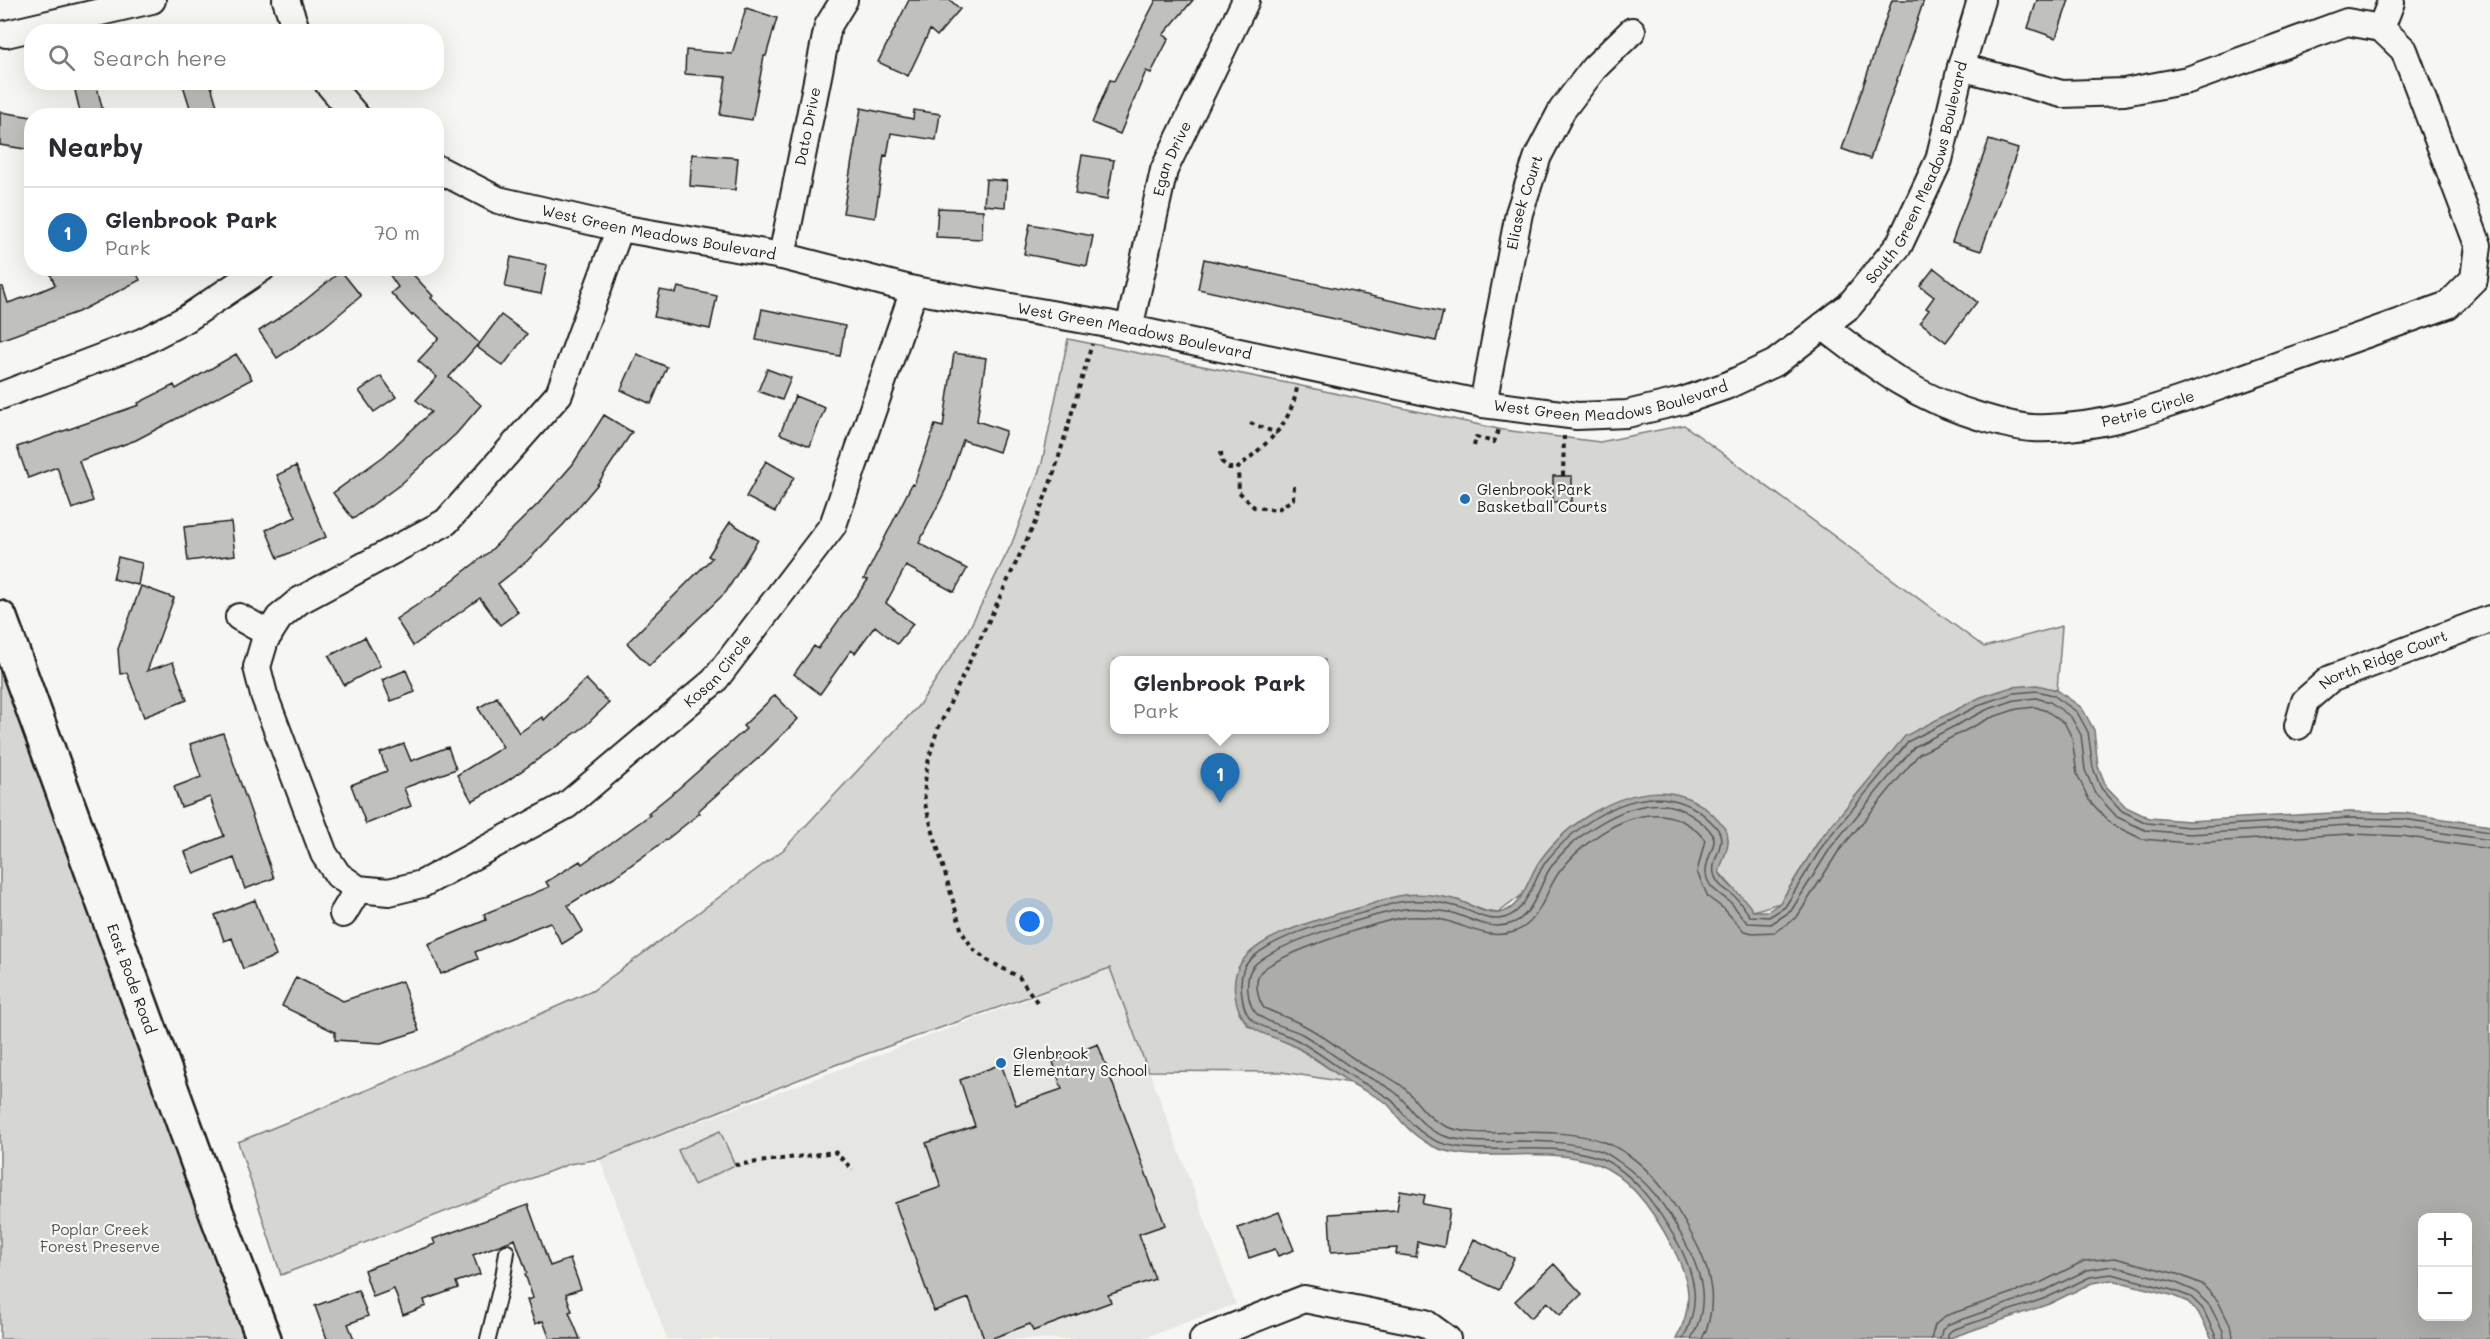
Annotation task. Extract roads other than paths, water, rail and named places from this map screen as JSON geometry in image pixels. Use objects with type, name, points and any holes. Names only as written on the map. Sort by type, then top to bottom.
[{"type":"street","points":[[49,24],[152,0]]},
{"type":"street","points":[[286,0],[294,24]]},
{"type":"street","name":"Dato Drive","points":[[782,256],[828,26],[844,0]]},
{"type":"street","name":"Egan Drive","points":[[1118,326],[1164,170],[1246,0]]},
{"type":"street","name":"South Green Meadows Boulevard","points":[[1823,326],[1849,306],[1899,245],[1939,160],[1960,67],[1981,0]]},
{"type":"street","points":[[1960,67],[2061,94],[2124,92],[2188,80],[2347,22],[2381,28],[2391,2]]},
{"type":"street","name":"Petrie Circle","points":[[1823,326],[1883,373],[1917,394],[1954,409],[1994,421],[2031,428],[2105,423],[2166,405],[2448,305],[2482,282],[2478,244],[2404,50],[2381,28]]},
{"type":"street","points":[[6,34],[24,30]]},
{"type":"street","name":"Eliasek Court","points":[[1483,404],[1519,213],[1538,156],[1569,101],[1594,68],[1632,31]]},
{"type":"street","points":[[334,90],[349,108]]},
{"type":"street","name":"West Green Meadows Boulevard","points":[[444,172],[498,200],[620,228],[782,256],[914,290],[1118,326],[1483,404],[1564,414],[1627,414],[1682,401],[1726,386],[1775,363],[1823,326]]},
{"type":"street","points":[[343,914],[358,889],[338,875],[324,854],[264,695],[257,667],[265,640],[279,618],[299,601],[446,522],[559,393],[620,228]]},
{"type":"street","points":[[0,396],[142,342],[186,319],[250,276]]},
{"type":"street","name":"Kosan Circle","points":[[358,889],[389,892],[422,884],[567,806],[714,681],[833,525],[914,290]]},
{"type":"street","points":[[239,617],[269,634]]},
{"type":"street","name":"East Bode Road","points":[[0,618],[264,1339]]},
{"type":"street","name":"North Ridge Court","points":[[2298,726],[2305,701],[2330,679],[2490,619]]},
{"type":"street","points":[[1203,1339],[1304,1299],[1425,1323],[1447,1339]]},
{"type":"lane","points":[[488,1339],[507,1252]]},
{"type":"water","points":[[2037,685],[2057,690],[2082,708],[2094,730],[2098,766],[2106,786],[2126,807],[2149,818],[2189,821],[2350,812],[2404,813],[2490,826],[2490,1339],[2212,1339],[2198,1312],[2188,1302],[2171,1295],[2112,1280],[2092,1283],[2049,1304],[1947,1339],[1676,1339],[1688,1305],[1684,1272],[1651,1211],[1621,1178],[1597,1164],[1565,1156],[1469,1155],[1432,1146],[1409,1129],[1385,1102],[1351,1083],[1300,1049],[1250,1026],[1237,1005],[1235,980],[1243,960],[1255,948],[1271,938],[1310,922],[1405,895],[1445,897],[1493,913],[1507,910],[1520,898],[1541,859],[1565,833],[1609,804],[1639,794],[1669,793],[1684,797],[1712,814],[1723,826],[1728,837],[1719,872],[1753,911],[1768,911],[1780,903],[1820,839],[1905,736],[1981,697],[2012,687]]},
{"type":"place","name":"Glenbrook Park Basketball Courts","points":[[1465,499]]},
{"type":"place","name":"Glenbrook Park","points":[[1220,803]]},
{"type":"place","name":"Glenbrook Elementary School","points":[[1001,1063]]},
{"type":"park label","name":"Poplar Creek Forest Preserve","points":[[100,1238]]}]
